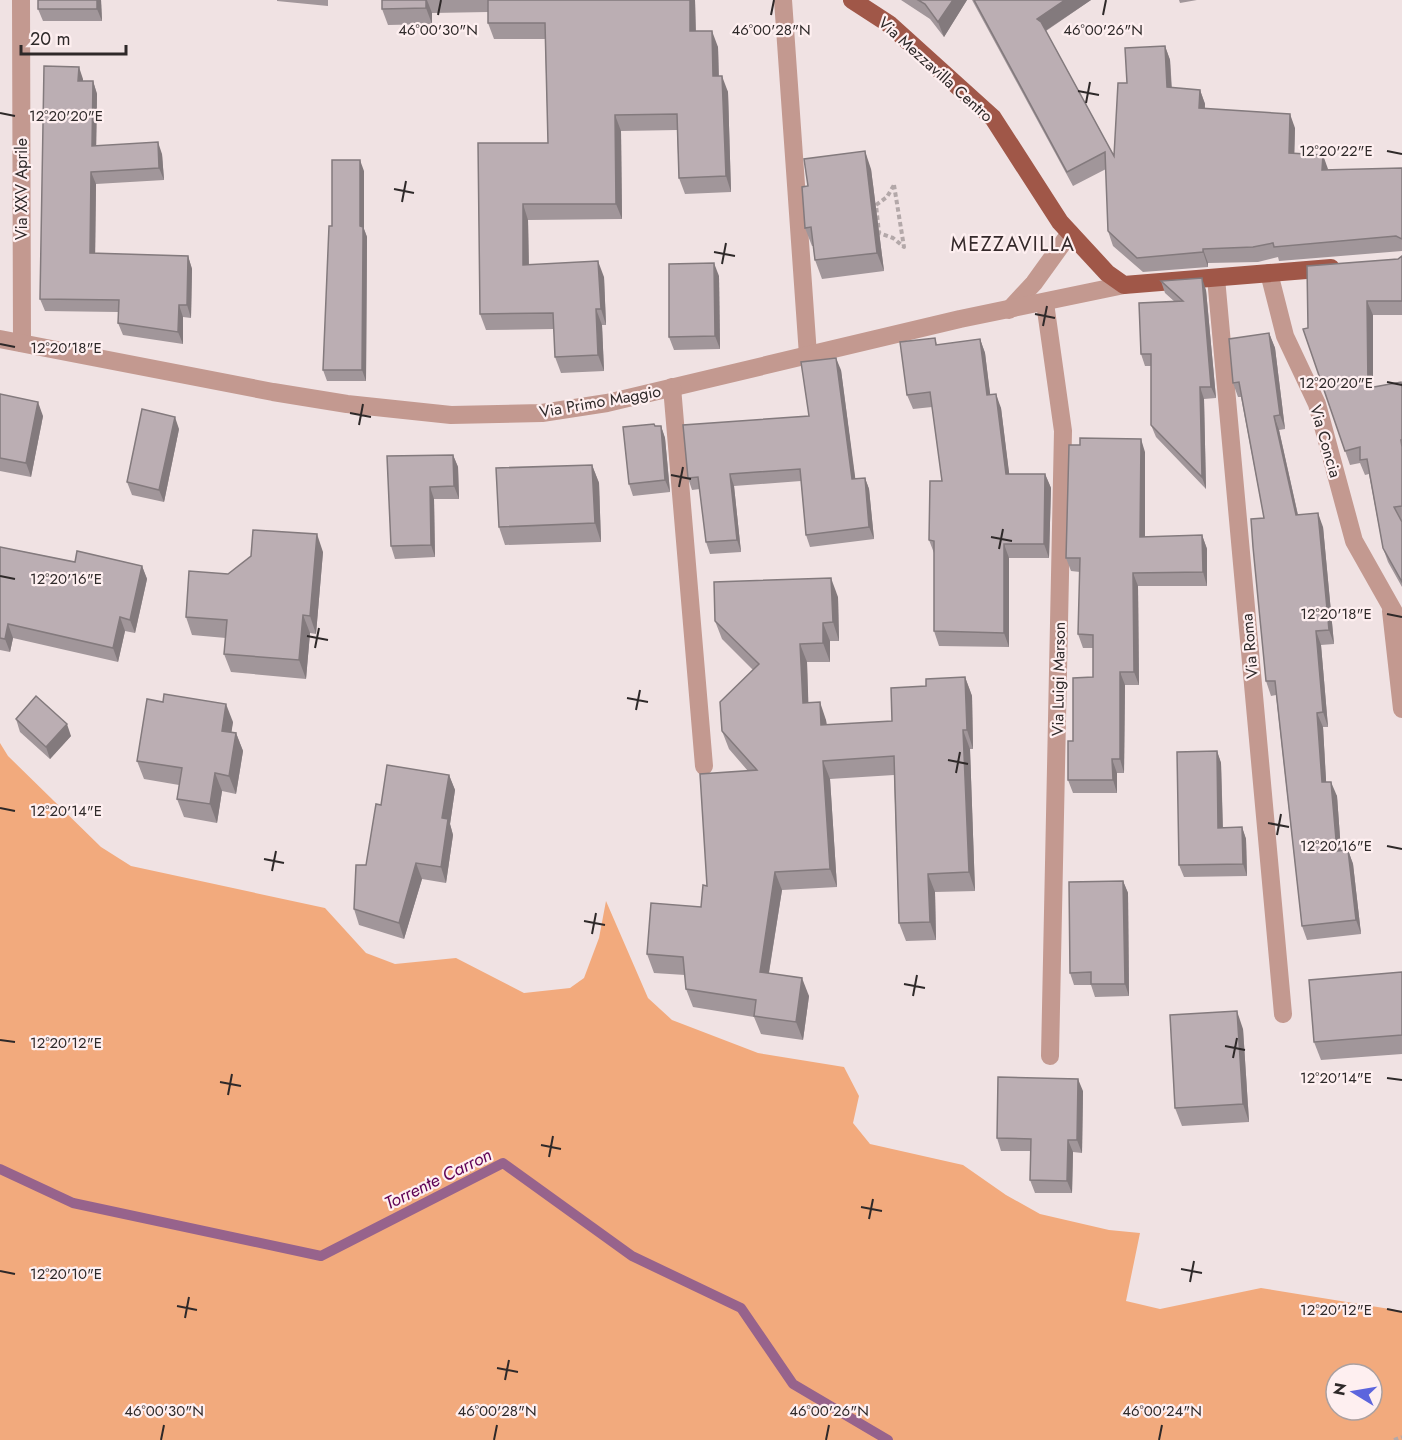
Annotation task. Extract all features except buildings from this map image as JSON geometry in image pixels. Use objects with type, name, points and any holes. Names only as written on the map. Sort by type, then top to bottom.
[{"type":"main road","name":"Via Mezzavilla Centro","points":[[852,0],[889,24],[993,118],[1060,222],[1107,273],[1124,285]]},
{"type":"main road","points":[[1124,285],[1347,267]]},
{"type":"street","name":"Via XXV Aprile","points":[[21,0],[22,343]]},
{"type":"street","points":[[783,0],[808,355]]},
{"type":"street","points":[[1009,310],[1034,283],[1070,233]]},
{"type":"street","name":"Via Concia","points":[[1269,273],[1285,336],[1317,404],[1354,541],[1402,626]]},
{"type":"street","name":"Via Roma","points":[[1216,278],[1283,1014]]},
{"type":"street","name":"Via Primo Maggio","points":[[0,339],[273,392],[451,415],[542,413],[607,403],[808,355],[1124,285]]},
{"type":"street","name":"Via Luigi Marson","points":[[1045,303],[1063,431],[1050,1056]]},
{"type":"street","points":[[672,387],[704,766]]},
{"type":"street","name":"Via Concia","points":[[1391,606],[1402,709]]},
{"type":"path","points":[[894,185],[904,247],[879,233],[876,206],[887,197],[894,185]]},
{"type":"path","points":[[1394,1440],[1402,1437]]},
{"type":"shaded area","points":[[0,743],[8,756],[101,847],[131,866],[325,908],[366,953],[395,964],[456,958],[524,993],[570,988],[584,978],[599,938],[606,901],[648,998],[672,1020],[758,1053],[844,1067],[859,1096],[853,1123],[870,1144],[963,1165],[1006,1195],[1040,1214],[1109,1230],[1140,1233],[1126,1301],[1160,1309],[1261,1288],[1402,1311],[1402,1440],[0,1440]]},
{"type":"waterway","name":"Torrente Carron","points":[[0,1169],[73,1203],[321,1256],[503,1163],[632,1256],[741,1308],[793,1384],[888,1440]]},
{"type":"district","name":"MEZZAVILLA","points":[[1013,244]]}]
